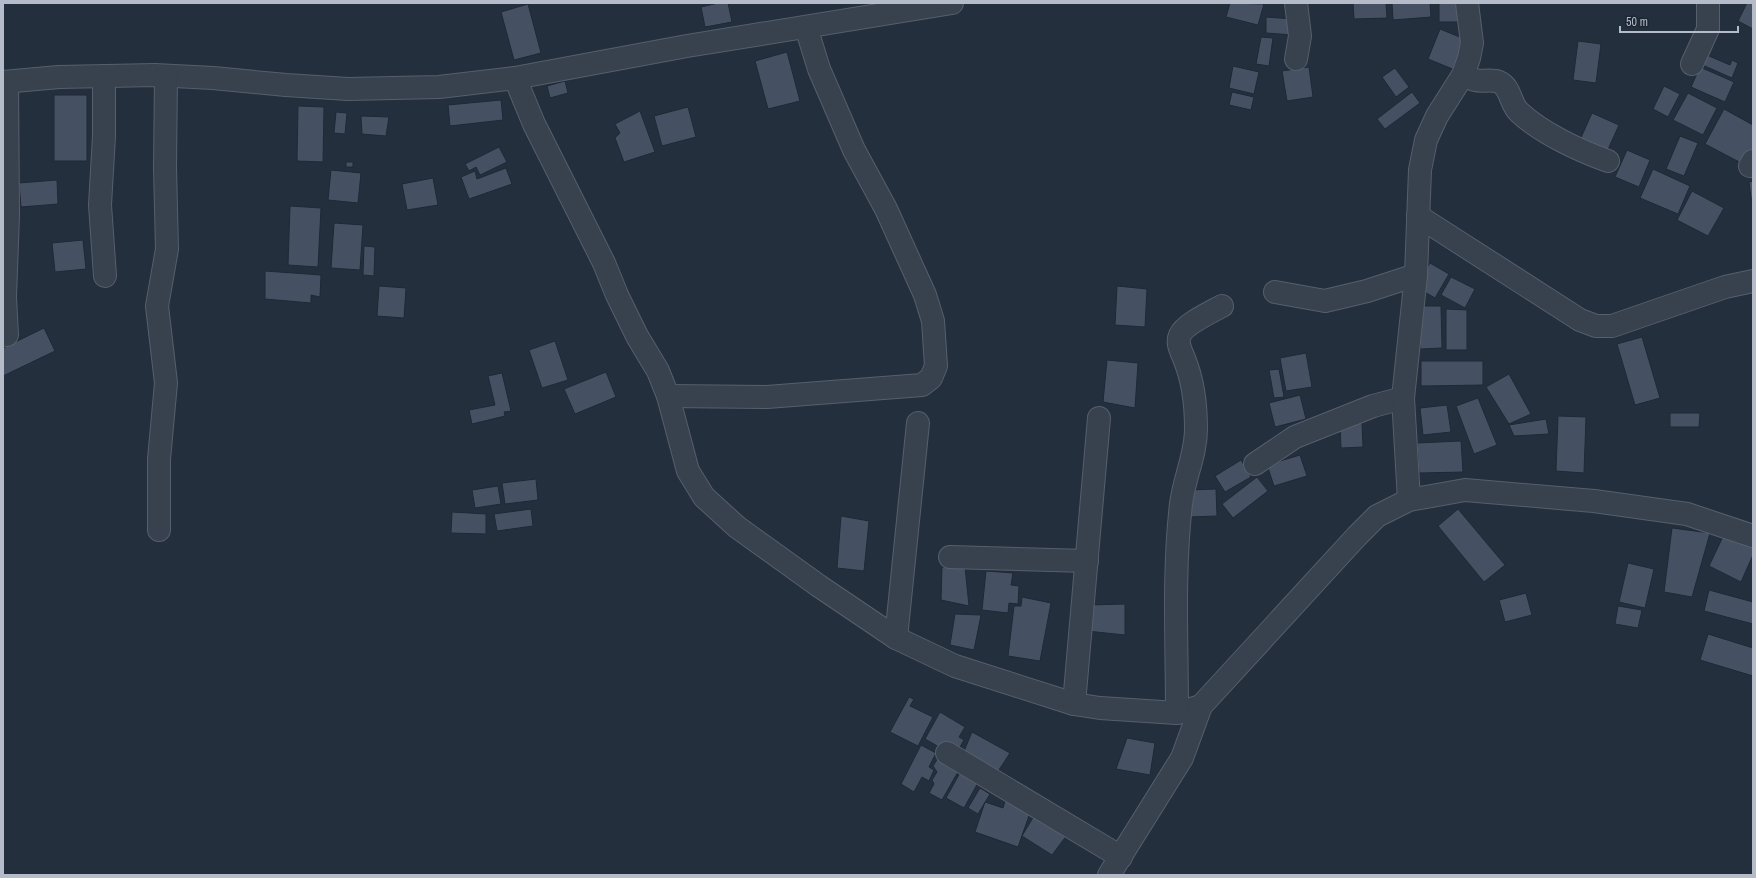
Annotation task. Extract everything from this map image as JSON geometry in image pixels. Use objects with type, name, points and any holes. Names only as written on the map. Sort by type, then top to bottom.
[{"type":"street","points":[[7,335],[6,297],[8,215],[5,82],[59,77],[166,76],[213,78],[348,89],[439,87],[515,78],[687,46],[952,3]]},
{"type":"street","points":[[1296,3],[1300,36],[1296,60]]},
{"type":"street","points":[[1409,500],[1403,398],[1416,275],[1420,170],[1426,140],[1437,116],[1463,75],[1472,43],[1467,3]]},
{"type":"street","points":[[1692,64],[1708,29],[1708,3]]},
{"type":"street","points":[[668,396],[767,397],[922,385],[931,378],[936,366],[933,321],[925,296],[886,210],[851,144],[819,69],[806,27]]},
{"type":"street","points":[[1463,75],[1475,80],[1498,82],[1506,87],[1518,112],[1533,123],[1584,152],[1608,161]]},
{"type":"street","points":[[104,76],[104,136],[100,205],[105,276]]},
{"type":"street","points":[[159,530],[159,458],[166,383],[157,306],[166,249],[164,168],[166,76]]},
{"type":"street","points":[[515,78],[534,124],[604,263],[617,296],[637,336],[658,372],[668,396],[688,471],[704,497],[736,527],[818,586],[896,638],[955,666],[1074,704],[1100,708],[1177,713],[1201,706]]},
{"type":"street","points":[[1418,216],[1580,320],[1596,326],[1612,326],[1725,287],[1753,281]]},
{"type":"street","points":[[1275,292],[1325,301],[1367,291],[1416,275]]},
{"type":"street","points":[[1177,713],[1177,556],[1181,502],[1194,449],[1196,430],[1194,399],[1186,362],[1178,346],[1179,336],[1185,328],[1222,306]]},
{"type":"street","points":[[1255,464],[1295,437],[1373,406],[1403,398]]},
{"type":"street","points":[[1074,704],[1088,561],[1099,418]]},
{"type":"street","points":[[896,638],[918,423]]},
{"type":"street","points":[[1109,875],[1182,758],[1201,706],[1377,516],[1409,500],[1465,490],[1586,500],[1687,514],[1753,536]]},
{"type":"street","points":[[950,557],[1088,561]]},
{"type":"street","points":[[947,753],[1120,857]]},
{"type":"building","points":[[718,3],[728,3],[732,22],[705,27],[701,7]]},
{"type":"building","points":[[1230,3],[1264,4],[1258,25],[1226,17]]},
{"type":"building","points":[[1353,3],[1386,3],[1387,18],[1354,19]]},
{"type":"building","points":[[1392,3],[1430,3],[1431,17],[1393,20]]},
{"type":"building","points":[[1439,3],[1458,3],[1459,22],[1439,22]]},
{"type":"building","points":[[1747,3],[1753,3],[1753,29],[1738,21]]},
{"type":"building","points":[[528,4],[541,53],[514,60],[501,12]]},
{"type":"building","points":[[1266,17],[1294,19],[1293,35],[1266,33]]},
{"type":"building","points":[[1440,29],[1467,40],[1455,70],[1428,59]]},
{"type":"building","points":[[1261,37],[1273,38],[1269,66],[1256,64]]},
{"type":"building","points":[[1578,41],[1601,44],[1596,83],[1573,80]]},
{"type":"building","points":[[787,52],[800,101],[768,109],[755,61]]},
{"type":"building","points":[[1702,53],[1730,65],[1732,60],[1738,63],[1732,78],[1698,63]]},
{"type":"building","points":[[1233,66],[1259,72],[1254,94],[1229,88]]},
{"type":"building","points":[[1309,67],[1313,97],[1287,101],[1282,71]]},
{"type":"building","points":[[1700,67],[1734,82],[1725,102],[1691,87]]},
{"type":"building","points":[[1395,68],[1409,87],[1396,97],[1382,77]]},
{"type":"building","points":[[565,81],[568,93],[550,98],[547,86]]},
{"type":"building","points":[[1664,86],[1680,94],[1668,117],[1653,109]]},
{"type":"building","points":[[1232,92],[1254,97],[1251,110],[1229,105]]},
{"type":"building","points":[[1412,92],[1420,103],[1385,129],[1377,119]]},
{"type":"building","points":[[1688,93],[1717,108],[1703,135],[1673,120]]},
{"type":"building","points":[[54,95],[87,95],[87,161],[54,161]]},
{"type":"building","points":[[501,100],[503,120],[450,126],[448,105]]},
{"type":"building","points":[[298,106],[324,107],[323,162],[297,161]]},
{"type":"building","points":[[688,107],[696,137],[662,146],[654,116]]},
{"type":"building","points":[[1724,109],[1753,125],[1753,150],[1745,165],[1705,144]]},
{"type":"building","points":[[640,111],[655,152],[624,162],[615,138],[620,133],[615,124]]},
{"type":"building","points":[[336,112],[347,113],[345,134],[334,133]]},
{"type":"building","points":[[1592,113],[1619,125],[1606,154],[1579,142]]},
{"type":"building","points":[[361,116],[389,117],[386,136],[362,134]]},
{"type":"building","points":[[1680,136],[1698,143],[1684,176],[1666,169]]},
{"type":"building","points":[[499,147],[507,162],[480,175],[476,167],[469,171],[465,164]]},
{"type":"building","points":[[1627,150],[1650,160],[1639,187],[1615,177]]},
{"type":"building","points":[[346,162],[353,162],[353,167],[346,167]]},
{"type":"building","points":[[506,168],[512,184],[469,199],[461,177],[475,171],[477,179]]},
{"type":"building","points":[[1653,169],[1690,186],[1678,214],[1640,198]]},
{"type":"building","points":[[331,170],[361,173],[358,203],[328,200]]},
{"type":"building","points":[[433,178],[438,205],[407,210],[402,184]]},
{"type":"building","points":[[57,180],[58,204],[21,207],[19,183]]},
{"type":"building","points":[[1753,181],[1753,198],[1751,198],[1749,182]]},
{"type":"building","points":[[1692,191],[1724,208],[1708,236],[1677,220]]},
{"type":"building","points":[[290,206],[321,208],[318,267],[288,265]]},
{"type":"building","points":[[334,223],[363,225],[360,270],[331,268]]},
{"type":"building","points":[[83,240],[86,269],[55,272],[52,243]]},
{"type":"building","points":[[364,246],[375,247],[374,276],[363,275]]},
{"type":"building","points":[[1430,263],[1449,274],[1435,298],[1416,287]]},
{"type":"building","points":[[265,271],[321,275],[320,297],[311,295],[311,303],[265,299]]},
{"type":"building","points":[[1451,277],[1475,289],[1465,308],[1441,295]]},
{"type":"building","points":[[379,286],[406,288],[404,318],[377,316]]},
{"type":"building","points":[[1117,286],[1147,289],[1145,327],[1115,325]]},
{"type":"building","points":[[1419,306],[1441,306],[1442,348],[1420,349]]},
{"type":"building","points":[[1446,309],[1467,310],[1467,350],[1446,350]]},
{"type":"building","points":[[44,328],[55,351],[3,376],[3,348]]},
{"type":"building","points":[[1642,337],[1660,398],[1635,405],[1617,344]]},
{"type":"building","points":[[555,341],[568,380],[542,388],[529,350]]},
{"type":"building","points":[[1306,353],[1312,387],[1286,391],[1280,358]]},
{"type":"building","points":[[1107,360],[1138,363],[1135,408],[1103,402]]},
{"type":"building","points":[[1421,361],[1483,361],[1483,385],[1421,386]]},
{"type":"building","points":[[1279,369],[1284,397],[1274,398],[1269,370]]},
{"type":"building","points":[[606,372],[616,397],[575,414],[564,389]]},
{"type":"building","points":[[502,373],[511,411],[504,412],[505,416],[472,424],[469,410],[495,405],[488,376]]},
{"type":"building","points":[[1509,374],[1531,414],[1509,424],[1486,387]]},
{"type":"building","points":[[1300,395],[1306,419],[1275,427],[1269,403]]},
{"type":"building","points":[[1478,398],[1497,445],[1474,454],[1456,406]]},
{"type":"building","points":[[1447,405],[1451,432],[1423,435],[1420,408]]},
{"type":"building","points":[[1670,413],[1700,413],[1699,427],[1670,427]]},
{"type":"building","points":[[1558,416],[1586,417],[1584,473],[1556,471]]},
{"type":"building","points":[[1546,419],[1549,434],[1514,436],[1509,425]]},
{"type":"building","points":[[1362,423],[1363,447],[1341,448],[1340,424]]},
{"type":"building","points":[[1461,441],[1463,472],[1419,473],[1417,443]]},
{"type":"building","points":[[1300,455],[1307,476],[1274,486],[1267,465]]},
{"type":"building","points":[[1241,460],[1251,477],[1225,492],[1215,476]]},
{"type":"building","points":[[1257,477],[1268,491],[1233,518],[1222,504]]},
{"type":"building","points":[[536,479],[538,500],[505,504],[502,483]]},
{"type":"building","points":[[498,486],[501,504],[475,508],[472,490]]},
{"type":"building","points":[[1216,489],[1217,516],[1189,517],[1188,490]]},
{"type":"building","points":[[531,509],[533,526],[497,531],[494,514]]},
{"type":"building","points":[[1458,509],[1505,565],[1484,582],[1438,526]]},
{"type":"building","points":[[452,512],[486,514],[486,534],[451,533]]},
{"type":"building","points":[[841,516],[869,521],[864,571],[837,568]]},
{"type":"building","points":[[1672,528],[1710,533],[1692,597],[1664,592]]},
{"type":"building","points":[[1727,528],[1753,541],[1753,555],[1741,582],[1709,566]]},
{"type":"building","points":[[1628,563],[1654,569],[1645,608],[1619,602]]},
{"type":"building","points":[[942,567],[965,567],[969,606],[941,600]]},
{"type":"building","points":[[986,571],[1013,573],[1011,585],[1019,586],[1018,604],[1009,603],[1008,613],[982,610]]},
{"type":"building","points":[[1709,590],[1753,602],[1753,624],[1704,611]]},
{"type":"building","points":[[1526,593],[1532,615],[1505,622],[1499,600]]},
{"type":"building","points":[[1022,597],[1051,603],[1040,661],[1008,656],[1014,606],[1021,606]]},
{"type":"building","points":[[1125,604],[1125,635],[1087,631],[1091,605]]},
{"type":"building","points":[[1618,606],[1642,610],[1638,628],[1615,624]]},
{"type":"building","points":[[955,614],[981,615],[974,650],[950,645]]},
{"type":"building","points":[[1708,634],[1753,648],[1753,676],[1700,660]]},
{"type":"building","points":[[909,697],[914,699],[910,706],[933,717],[918,746],[890,732]]},
{"type":"building","points":[[940,712],[965,727],[959,737],[964,740],[955,756],[925,739]]},
{"type":"building","points":[[972,732],[1010,753],[997,773],[962,756]]},
{"type":"building","points":[[1127,738],[1155,743],[1150,775],[1116,769]]},
{"type":"building","points":[[921,745],[936,753],[929,767],[934,770],[929,781],[922,777],[914,792],[901,784]]},
{"type":"building","points":[[938,758],[959,770],[942,800],[929,793],[934,784],[932,780],[937,772],[933,766]]},
{"type":"building","points":[[961,771],[979,781],[964,808],[946,798]]},
{"type":"building","points":[[980,788],[990,794],[978,814],[968,808]]},
{"type":"building","points":[[1005,801],[1031,810],[1018,847],[975,832],[985,802],[1003,808]]},
{"type":"building","points":[[1037,811],[1070,831],[1052,855],[1022,836]]}]
